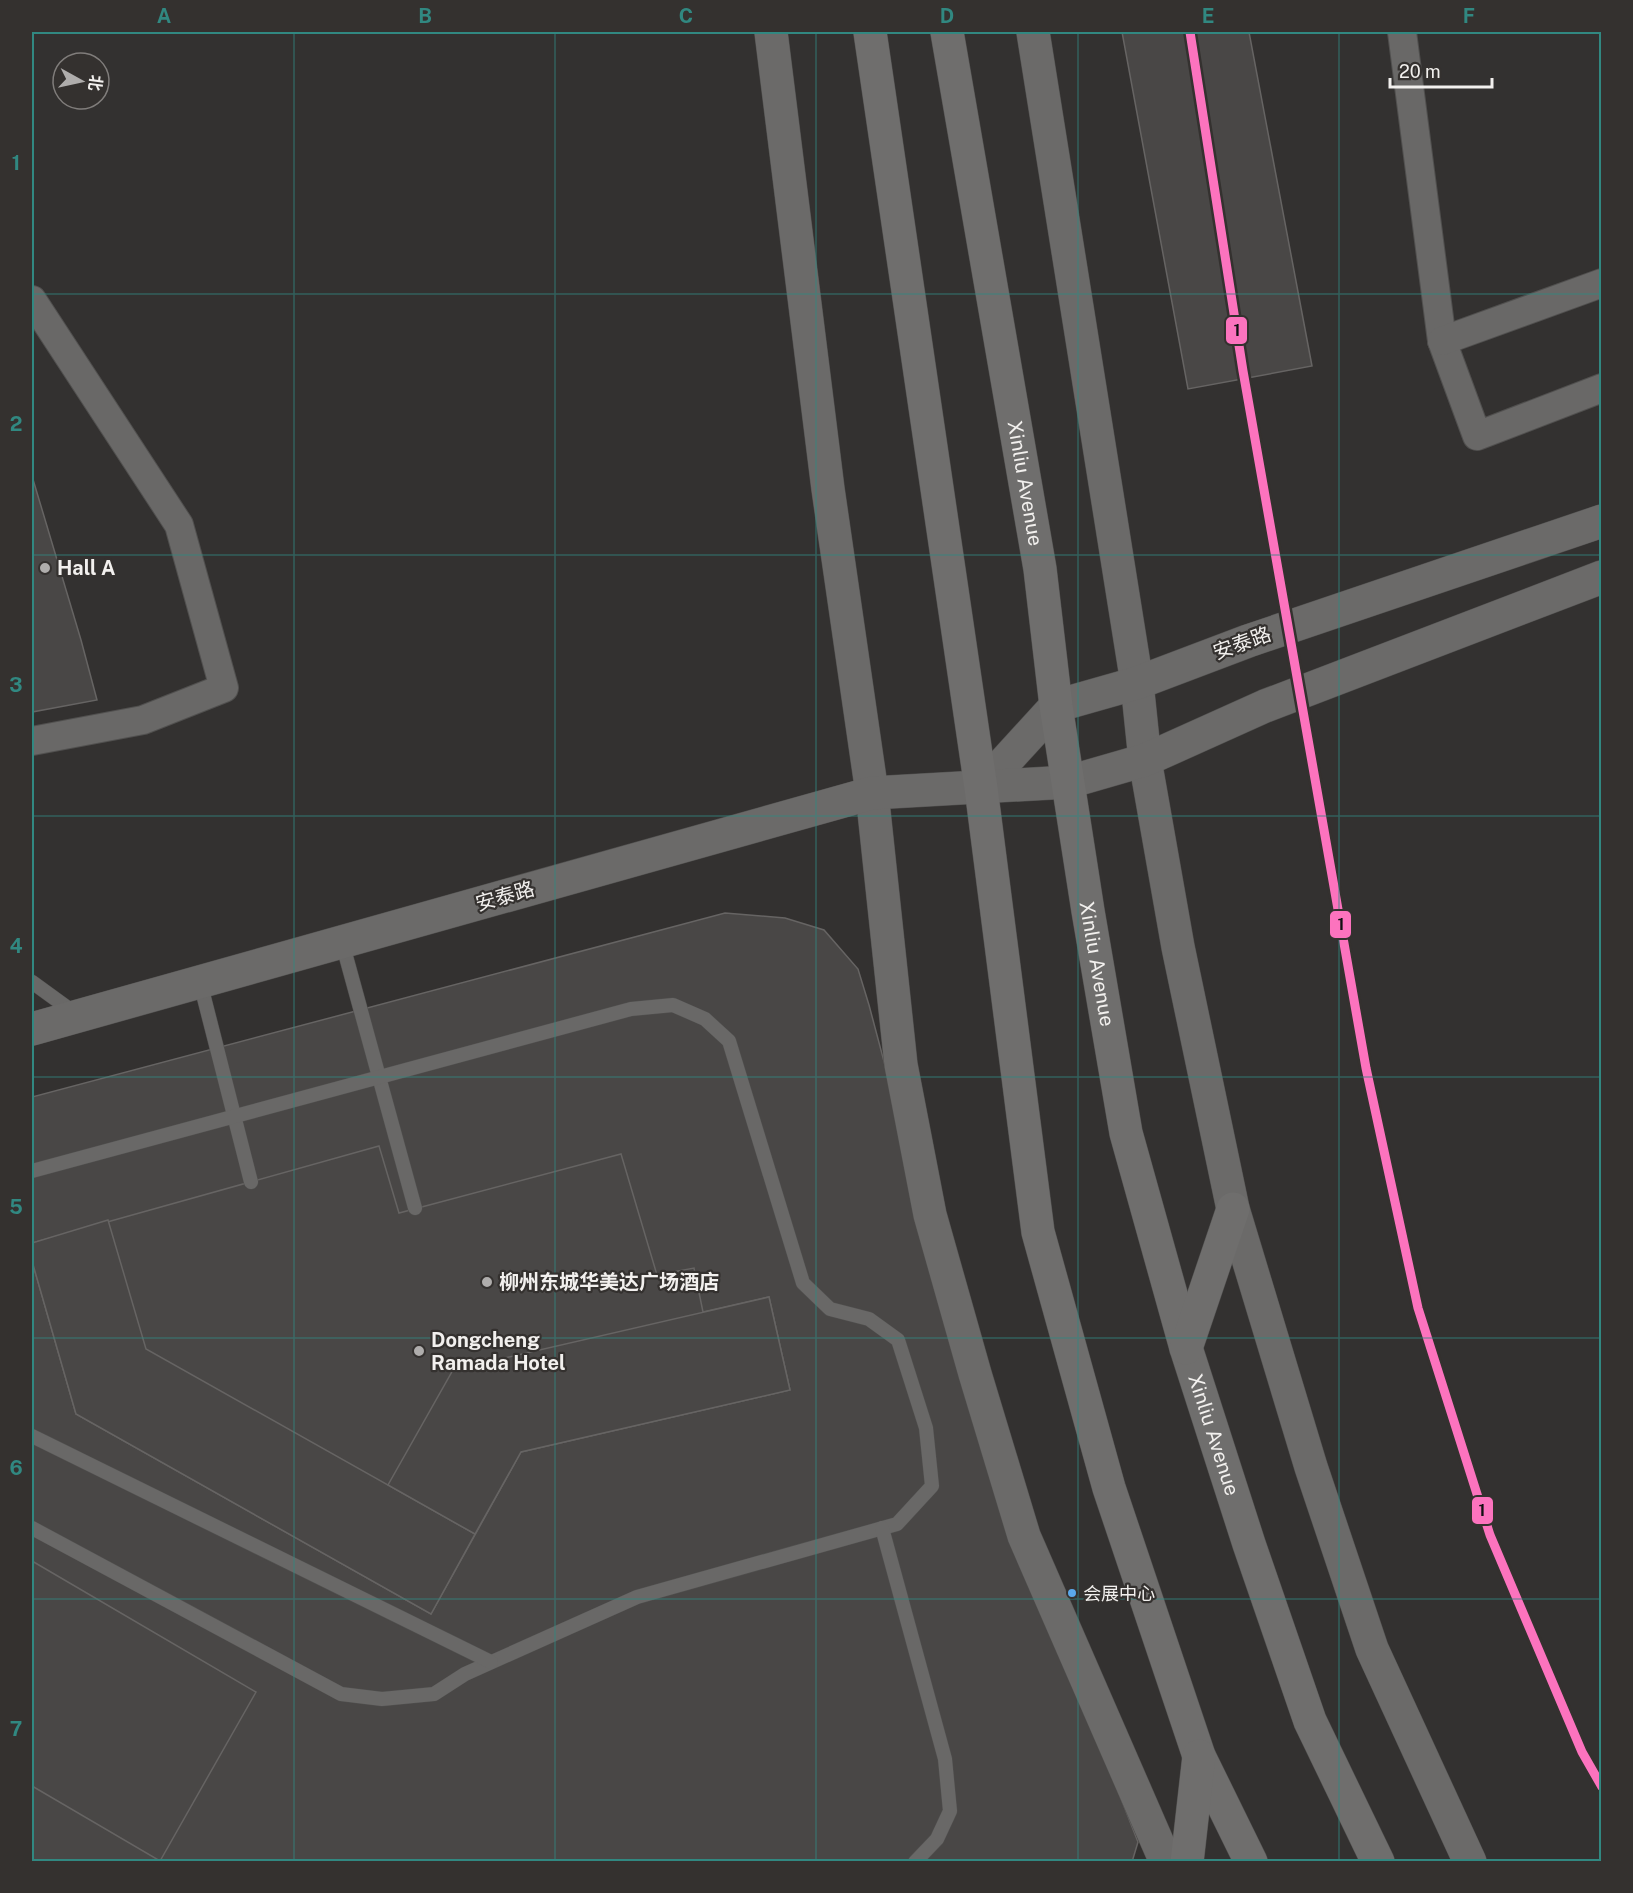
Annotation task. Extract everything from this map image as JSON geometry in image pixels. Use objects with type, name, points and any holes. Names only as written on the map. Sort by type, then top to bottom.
[{"type":"highway","points":[[870,32],[981,788],[1038,1232],[1109,1488],[1199,1756],[1251,1862]]},
{"type":"highway","name":"Xinliu Avenue","points":[[947,32],[1040,569],[1056,706],[1126,1133],[1186,1348],[1249,1544],[1310,1721],[1378,1862]]},
{"type":"highway","points":[[1186,1348],[1233,1209]]},
{"type":"highway","points":[[1187,1862],[1199,1756]]},
{"type":"street","points":[[771,32],[828,489],[872,793],[901,1065],[930,1215],[1024,1536],[1166,1862]]},
{"type":"street","points":[[1033,32],[1137,683],[1145,759],[1178,947],[1233,1209],[1311,1467],[1372,1649],[1470,1862]]},
{"type":"street","points":[[1401,32],[1442,341],[1477,436],[1602,388]]},
{"type":"street","points":[[1442,341],[1602,283]]},
{"type":"street","points":[[32,300],[179,525],[224,688],[142,720],[32,741]]},
{"type":"street","name":"安泰路","points":[[1056,706],[1137,683],[1248,641],[1602,520]]},
{"type":"street","name":"安泰路","points":[[32,1029],[872,793],[1068,782],[1145,759],[1265,706],[1602,577]]},
{"type":"street","points":[[981,788],[1056,706]]},
{"type":"lane","points":[[342,942],[415,1209]]},
{"type":"lane","points":[[32,982],[78,1016]]},
{"type":"lane","points":[[200,982],[250,1182]]},
{"type":"lane","points":[[32,1171],[631,1009],[673,1005],[705,1019],[729,1041],[804,1283],[830,1309],[869,1319],[898,1340],[926,1428],[932,1485],[897,1524],[637,1597],[490,1662],[465,1674],[434,1694],[381,1699],[341,1694],[32,1528]]},
{"type":"lane","points":[[32,1436],[490,1662]]},
{"type":"lane","points":[[882,1528],[946,1769],[950,1810],[937,1839],[915,1862]]},
{"type":"building","points":[[1122,32],[1249,32],[1312,366],[1188,389]]},
{"type":"building","name":"Hall A","points":[[32,476],[97,700],[32,712]]},
{"type":"building","name":"柳州东城华美达广场酒店","points":[[725,913],[785,918],[824,930],[858,969],[992,1468],[1138,1842],[1132,1862],[32,1862],[32,1097]]},
{"type":"building","name":"Dongcheng Ramada Hotel","points":[[379,1146],[399,1213],[621,1154],[657,1275],[694,1268],[703,1312],[769,1297],[790,1390],[521,1452],[431,1614],[76,1414],[32,1261],[32,1243]]},
{"type":"building","points":[[108,1220],[146,1349],[475,1534],[431,1614],[76,1414],[32,1261],[32,1243]]},
{"type":"building","points":[[769,1297],[790,1390],[521,1452],[475,1534],[388,1485],[453,1370]]},
{"type":"building","points":[[32,1561],[256,1692],[160,1861],[32,1786]]},
{"type":"transit line","name":"1","points":[[1190,32],[1243,371],[1366,1068],[1418,1308],[1490,1535],[1582,1752],[1602,1787]]},
{"type":"place","name":"Hall A","points":[[45,568]]},
{"type":"place","name":"柳州东城华美达广场酒店","points":[[487,1282]]},
{"type":"place","name":"Dongcheng Ramada Hotel","points":[[419,1351]]},
{"type":"place","name":"会展中心","points":[[1072,1593]]}]
